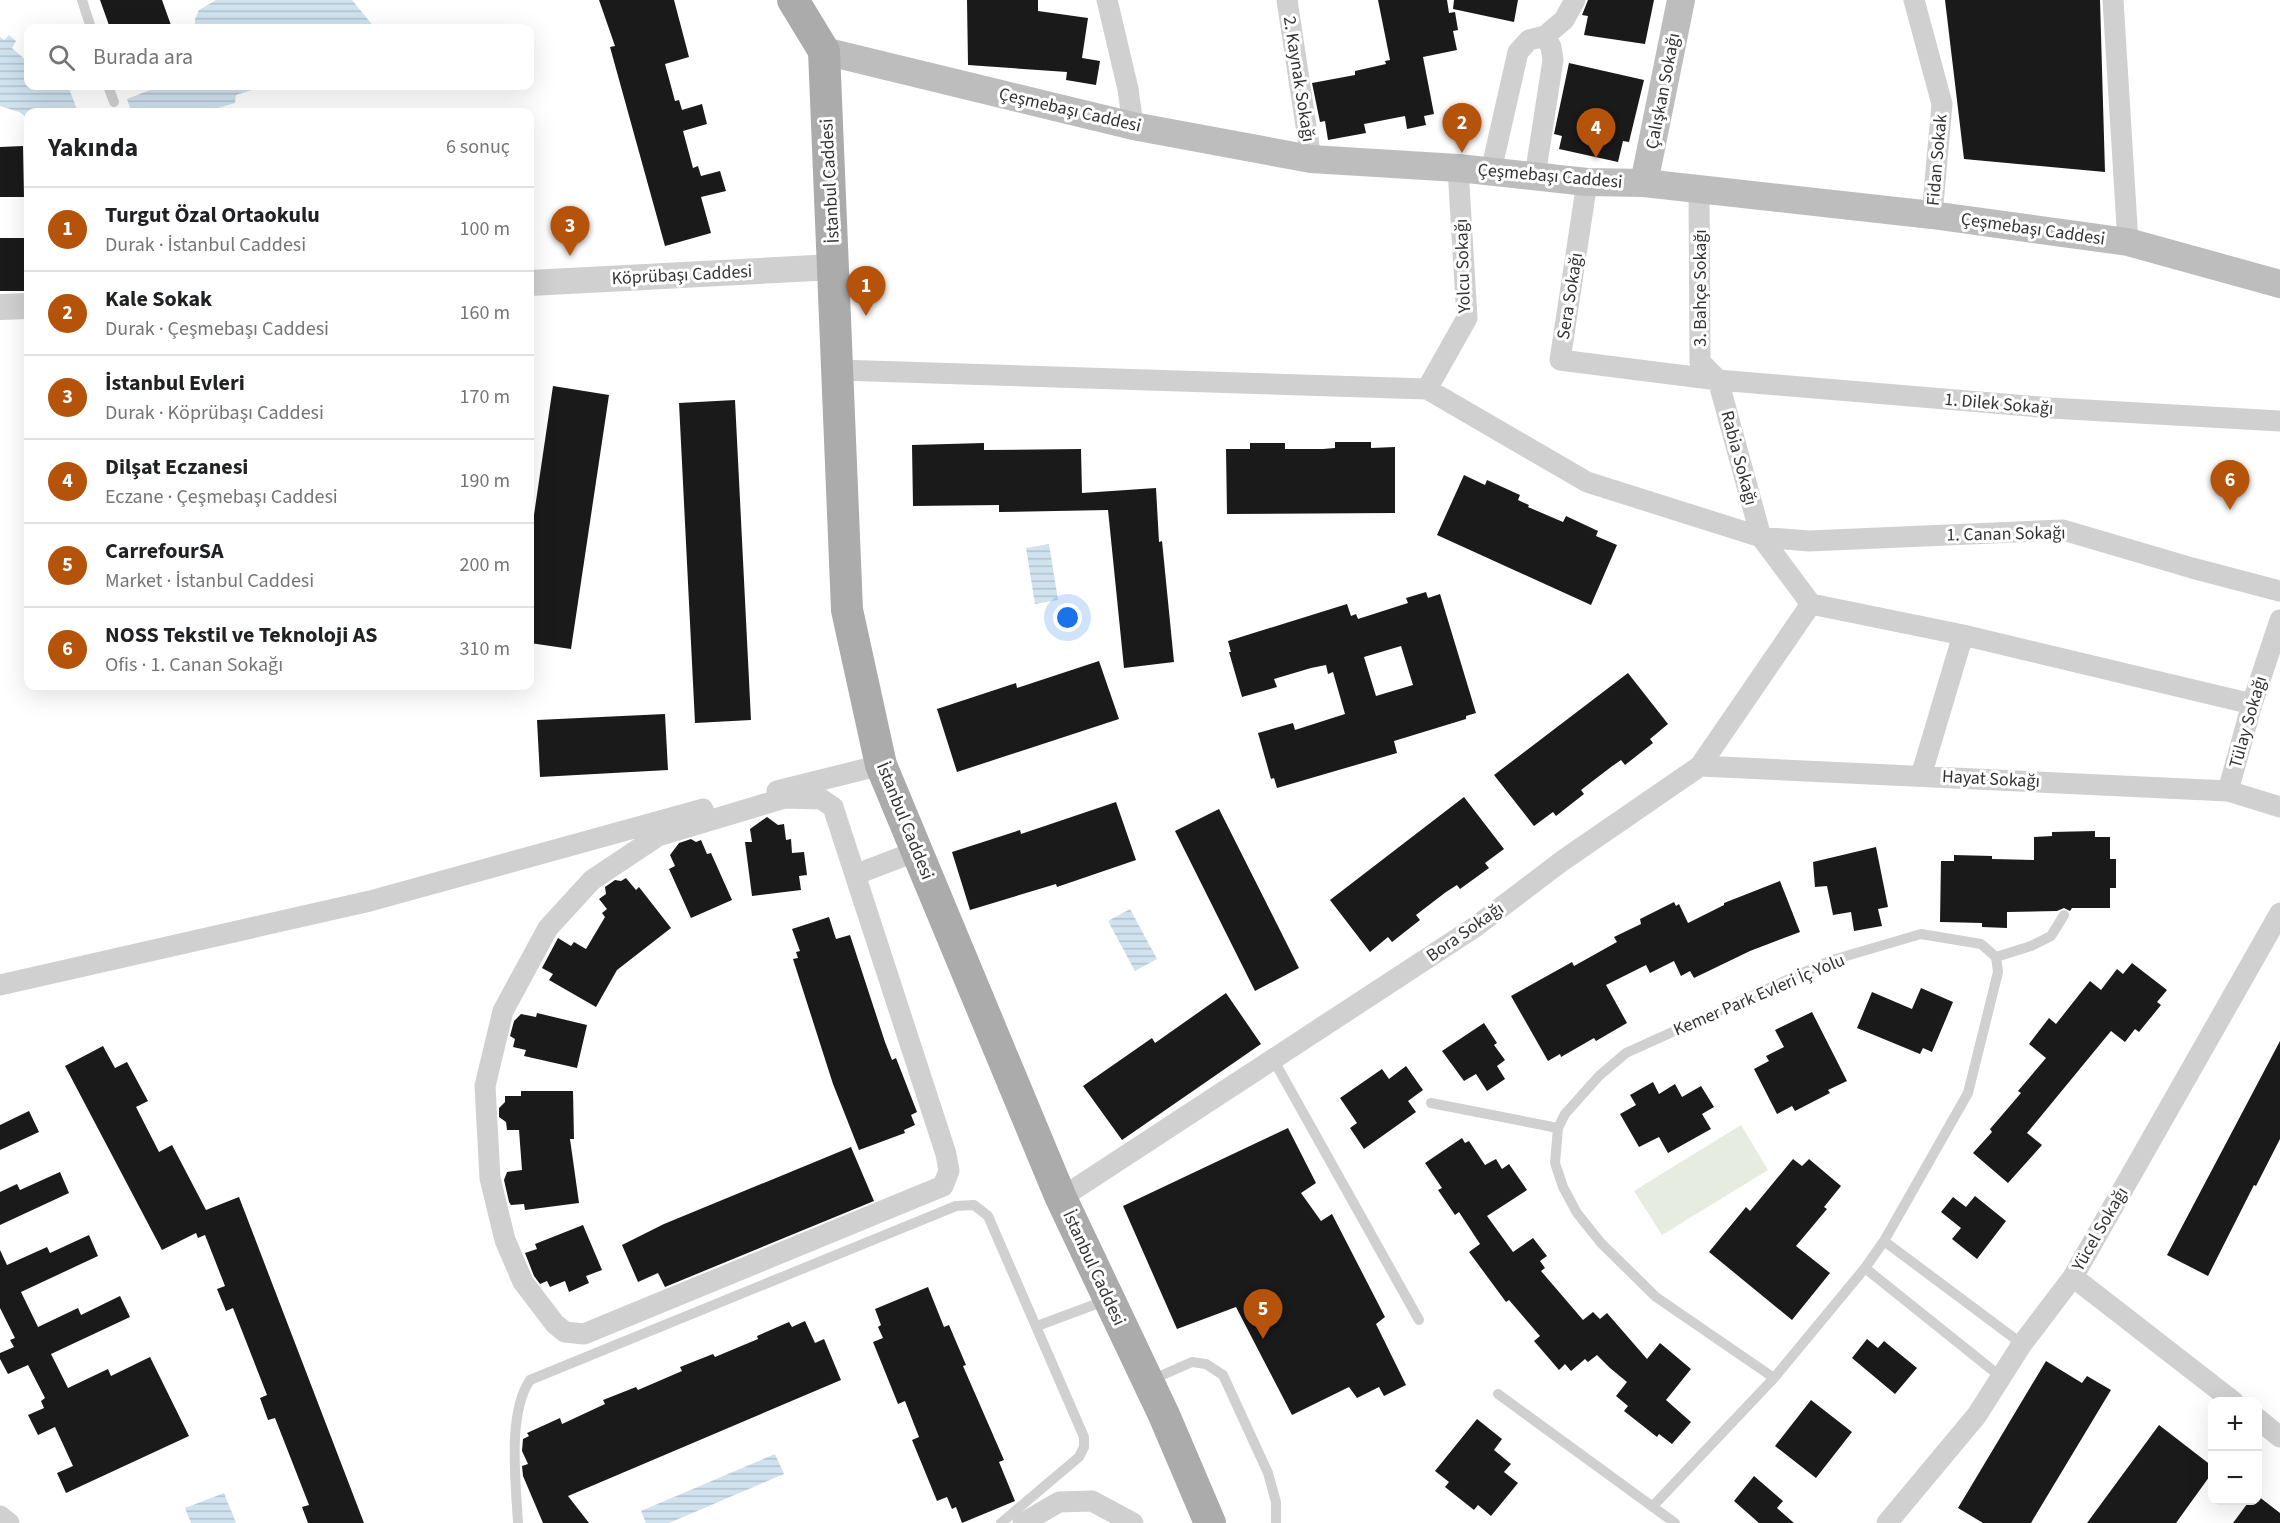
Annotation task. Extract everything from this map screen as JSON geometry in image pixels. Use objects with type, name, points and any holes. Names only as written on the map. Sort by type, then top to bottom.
[{"type":"main road","name":"İstanbul Caddesi","points":[[793,0],[824,51],[847,610],[881,765],[1061,1198],[1212,1522]]},
{"type":"main road","name":"Çalışkan Sokağı","points":[[1644,183],[1681,0]]},
{"type":"main road","name":"Çeşmebaşı Caddesi","points":[[824,51],[1132,126],[1311,159],[1458,168],[1587,182],[1644,183],[1932,215],[2128,242],[2280,284]]},
{"type":"street","points":[[1107,0],[1128,89],[1132,126]]},
{"type":"street","name":"2. Kaynak Sokağı","points":[[1287,0],[1311,159]]},
{"type":"street","points":[[1491,171],[1518,52],[1529,40],[1545,36],[1564,20],[1575,0]]},
{"type":"street","name":"Fidan Sokak","points":[[1914,0],[1942,104],[1932,215]]},
{"type":"street","points":[[2114,0],[2128,242]]},
{"type":"street","points":[[1535,176],[1553,60],[1551,47],[1545,36]]},
{"type":"street","name":"Yolcu Sokağı","points":[[1427,389],[1467,318],[1458,168]]},
{"type":"street","name":"Sera Sokağı","points":[[1587,182],[1560,360],[1718,380]]},
{"type":"street","name":"3. Bahçe Sokağı","points":[[1699,189],[1700,362],[1718,380]]},
{"type":"street","name":"Köprübaşı Caddesi","points":[[534,283],[834,267]]},
{"type":"street","points":[[0,307],[24,306]]},
{"type":"street","points":[[838,370],[1427,389]]},
{"type":"street","name":"1. Dilek Sokağı","points":[[1718,380],[2051,408],[2280,421]]},
{"type":"street","name":"Rabia Sokağı","points":[[1718,380],[1761,537]]},
{"type":"street","name":"1. Canan Sokağı","points":[[1427,389],[1587,482],[1761,537],[1809,541],[2063,530],[2280,591]]},
{"type":"street","points":[[1761,537],[1811,604],[1963,635],[2252,705]]},
{"type":"street","name":"Bora Sokağı","points":[[1061,1198],[1475,927],[1562,861],[1700,766],[1811,604]]},
{"type":"street","name":"Tülay Sokağı","points":[[2228,791],[2252,705],[2280,620]]},
{"type":"street","points":[[1922,776],[1963,635]]},
{"type":"street","points":[[0,986],[370,901],[659,820],[881,765]]},
{"type":"street","name":"Hayat Sokağı","points":[[1700,766],[2228,791],[2280,807]]},
{"type":"street","points":[[785,798],[821,799],[834,807],[857,874],[946,1154],[949,1171],[943,1186],[584,1334],[565,1332],[555,1324],[523,1282],[505,1240],[490,1178],[485,1086],[503,1011],[548,928],[592,880],[658,836],[785,798]]},
{"type":"street","points":[[857,874],[917,851]]},
{"type":"street","name":"Yücel Sokağı","points":[[1887,1523],[1977,1416],[2022,1344],[2073,1277],[2280,913]]},
{"type":"street","points":[[2073,1277],[2229,1397]]},
{"type":"street","points":[[2262,1422],[2280,1437]]},
{"type":"street","points":[[1023,1523],[1059,1502],[1092,1501],[1133,1523]]},
{"type":"street","points":[[0,1516],[9,1523]]},
{"type":"lane","points":[[82,0],[90,24]]},
{"type":"lane","points":[[110,90],[114,102]]},
{"type":"lane","points":[[1653,1506],[1774,1378],[1866,1268],[1884,1241],[1968,1093],[1998,972],[1996,957],[2031,946],[2051,936],[2064,915]]},
{"type":"lane","name":"Kemer Park Evleri İç Yolu","points":[[1774,1378],[1656,1297],[1601,1243],[1577,1213],[1563,1187],[1555,1163],[1558,1128],[1565,1114],[1599,1076],[1626,1053],[1829,961],[1921,934],[1981,944],[1996,957]]},
{"type":"lane","points":[[1273,1059],[1419,1320]]},
{"type":"lane","points":[[1431,1103],[1558,1128]]},
{"type":"lane","points":[[518,1523],[515,1448],[523,1391],[530,1380],[956,1206],[974,1205],[988,1216],[1084,1437],[1084,1447],[1079,1457],[1001,1523]]},
{"type":"lane","points":[[1884,1241],[2022,1344]]},
{"type":"lane","points":[[1866,1268],[2001,1377]]},
{"type":"lane","points":[[1037,1326],[1109,1299]]},
{"type":"lane","points":[[1148,1381],[1192,1362],[1206,1364],[1222,1375],[1268,1473],[1276,1502],[1276,1523]]},
{"type":"lane","points":[[1498,1394],[1675,1523]]},
{"type":"shaded area","points":[[1741,1125],[1768,1170],[1662,1235],[1634,1191]]},
{"type":"water","points":[[216,0],[352,0],[372,24],[195,24],[199,10]]},
{"type":"water","points":[[9,35],[16,41],[12,48],[24,58],[24,90],[70,90],[76,108],[24,108],[24,115],[0,106],[0,37],[4,40]]},
{"type":"water","points":[[150,90],[252,90],[236,95],[235,103],[218,108],[130,108],[127,99]]},
{"type":"water","points":[[1049,544],[1058,600],[1035,604],[1026,548]]},
{"type":"water","points":[[1130,909],[1157,959],[1135,971],[1108,921]]},
{"type":"water","points":[[775,1454],[784,1474],[669,1523],[646,1523],[641,1511]]},
{"type":"water","points":[[224,1493],[236,1523],[191,1523],[185,1508]]},
{"type":"building","points":[[100,0],[162,0],[171,24],[109,24]]},
{"type":"building","points":[[599,0],[674,0],[689,57],[665,64],[675,101],[679,100],[682,110],[702,104],[707,124],[683,131],[693,168],[698,166],[701,176],[720,171],[726,191],[701,197],[711,233],[665,246],[610,47],[615,46]]},
{"type":"building","points":[[967,0],[1038,0],[1038,11],[1088,18],[1082,58],[1100,61],[1096,85],[1066,80],[1067,72],[968,65]]},
{"type":"building","points":[[1378,0],[1447,0],[1449,13],[1455,12],[1458,30],[1453,31],[1457,50],[1423,57],[1434,114],[1424,116],[1426,125],[1407,129],[1405,116],[1364,124],[1366,133],[1328,140],[1325,121],[1320,122],[1312,83],[1355,75],[1355,71],[1386,64],[1385,61],[1390,60]]},
{"type":"building","points":[[1454,0],[1518,0],[1514,22],[1453,9]]},
{"type":"building","points":[[1588,0],[1654,0],[1645,44],[1584,35],[1588,16],[1582,15]]},
{"type":"building","points":[[1945,0],[2100,0],[2105,172],[1964,159]]},
{"type":"building","points":[[1569,63],[1644,80],[1629,142],[1623,141],[1618,162],[1559,149],[1562,136],[1554,134]]},
{"type":"building","points":[[23,146],[24,197],[0,197],[0,147]]},
{"type":"building","points":[[0,238],[24,238],[24,291],[0,291]]},
{"type":"building","points":[[553,386],[609,395],[571,649],[534,644],[534,515]]},
{"type":"building","points":[[735,400],[751,720],[695,723],[679,403]]},
{"type":"building","points":[[1335,442],[1371,442],[1371,448],[1395,447],[1395,513],[1227,514],[1226,449],[1250,449],[1250,443],[1285,443],[1285,449],[1323,449],[1335,448]]},
{"type":"building","points":[[984,443],[984,450],[1081,449],[1082,493],[1156,488],[1159,542],[1162,541],[1174,662],[1124,668],[1108,510],[999,512],[999,505],[913,506],[912,445]]},
{"type":"building","points":[[1464,475],[1485,485],[1487,480],[1520,495],[1518,500],[1529,505],[1528,507],[1563,522],[1566,516],[1598,531],[1596,536],[1617,545],[1591,605],[1437,535]]},
{"type":"building","points":[[1426,592],[1428,598],[1440,594],[1476,713],[1466,716],[1466,719],[1394,741],[1397,753],[1277,788],[1274,778],[1271,779],[1258,733],[1293,723],[1295,730],[1345,714],[1333,672],[1328,674],[1326,665],[1311,668],[1274,679],[1277,687],[1242,697],[1228,641],[1347,604],[1351,616],[1356,614],[1358,619],[1408,603],[1406,598]],"holes":[[[1401,646],[1413,685],[1376,696],[1364,657]]]},
{"type":"building","points":[[1099,661],[1119,719],[957,772],[937,709],[1016,683],[1017,688]]},
{"type":"building","points":[[1628,673],[1668,724],[1650,739],[1653,743],[1625,765],[1621,760],[1581,790],[1584,794],[1556,816],[1553,812],[1534,826],[1494,775]]},
{"type":"building","points":[[665,714],[668,770],[540,777],[537,720]]},
{"type":"building","points":[[1464,797],[1504,849],[1485,863],[1489,868],[1460,889],[1457,885],[1446,892],[1416,915],[1420,920],[1392,942],[1388,937],[1370,952],[1330,900]]},
{"type":"building","points":[[1116,802],[1136,860],[1057,887],[1056,884],[970,910],[952,852],[1020,830],[1021,834]]},
{"type":"building","points":[[1219,809],[1299,968],[1255,991],[1175,831]]},
{"type":"building","points":[[767,817],[778,825],[784,824],[786,840],[791,839],[792,853],[804,852],[807,875],[799,876],[801,890],[752,896],[745,842],[752,842],[750,829]]},
{"type":"building","points":[[2095,831],[2095,837],[2110,837],[2110,859],[2116,859],[2116,888],[2110,888],[2110,908],[2007,912],[2007,928],[1982,927],[1982,923],[1940,922],[1941,861],[1954,861],[1954,855],[2034,860],[2034,837],[2052,836],[2052,832]]},
{"type":"building","points":[[691,839],[696,842],[701,840],[707,854],[711,853],[732,900],[691,918],[669,869],[675,866],[670,855],[679,843]]},
{"type":"building","points":[[1876,847],[1888,907],[1878,909],[1882,926],[1854,931],[1851,912],[1833,915],[1827,886],[1815,887],[1813,862]]},
{"type":"building","points":[[626,878],[636,890],[639,887],[671,928],[617,970],[596,1007],[549,980],[553,974],[542,968],[558,938],[571,946],[574,942],[586,949],[605,917],[602,913],[607,909],[599,899],[606,894],[605,887],[615,880],[621,881]]},
{"type":"building","points":[[1780,881],[1800,932],[1750,951],[1694,978],[1690,971],[1681,976],[1674,961],[1650,973],[1646,965],[1606,985],[1627,1023],[1596,1041],[1594,1038],[1561,1057],[1560,1054],[1548,1061],[1511,996],[1572,962],[1574,966],[1617,942],[1614,937],[1641,924],[1640,919],[1674,902],[1676,906],[1679,904],[1688,923],[1724,903]]},
{"type":"building","points":[[829,917],[836,939],[850,935],[885,1042],[892,1060],[896,1058],[917,1112],[911,1115],[915,1125],[904,1130],[905,1133],[859,1150],[833,1084],[793,959],[798,958],[796,952],[800,951],[792,929]]},
{"type":"building","points":[[2132,963],[2167,990],[2157,1002],[2161,1005],[2139,1032],[2135,1029],[2125,1042],[2111,1031],[2027,1133],[2042,1145],[2008,1183],[1973,1153],[1992,1132],[1990,1129],[2021,1093],[2018,1091],[2046,1058],[2029,1044],[2049,1018],[2056,1024],[2090,981],[2101,990],[2117,969],[2123,974]]},
{"type":"building","points":[[1921,988],[1953,1002],[1932,1052],[1923,1048],[1920,1054],[1857,1028],[1872,992],[1912,1009]]},
{"type":"building","points":[[1226,993],[1261,1044],[1122,1140],[1083,1086],[1152,1038],[1155,1043]]},
{"type":"building","points":[[1812,1012],[1847,1081],[1828,1090],[1830,1093],[1795,1111],[1792,1106],[1777,1114],[1754,1069],[1769,1061],[1766,1056],[1784,1047],[1775,1030]]},
{"type":"building","points":[[537,1013],[587,1025],[577,1068],[524,1056],[526,1050],[513,1047],[515,1039],[510,1036],[514,1021],[521,1014],[536,1017]]},
{"type":"building","points":[[1484,1023],[1497,1043],[1494,1045],[1505,1060],[1497,1066],[1505,1079],[1487,1091],[1476,1074],[1464,1081],[1442,1051]]},
{"type":"building","points":[[2280,1041],[2280,1139],[2208,1276],[2167,1255]]},
{"type":"building","points":[[103,1046],[115,1068],[127,1062],[148,1101],[136,1107],[159,1152],[172,1145],[206,1210],[239,1197],[364,1523],[308,1523],[302,1507],[309,1505],[275,1418],[268,1420],[260,1398],[267,1395],[233,1308],[226,1311],[217,1289],[225,1286],[205,1235],[198,1238],[196,1233],[162,1250],[65,1066]]},
{"type":"building","points":[[1406,1066],[1423,1090],[1408,1101],[1416,1112],[1364,1149],[1350,1128],[1357,1123],[1340,1098],[1382,1069],[1389,1079]]},
{"type":"building","points":[[1653,1082],[1659,1094],[1675,1084],[1682,1097],[1701,1086],[1714,1107],[1702,1114],[1711,1129],[1668,1153],[1659,1137],[1639,1147],[1620,1114],[1636,1105],[1630,1095]]},
{"type":"building","points":[[521,1091],[573,1091],[574,1139],[570,1139],[579,1203],[525,1210],[524,1204],[511,1205],[509,1202],[504,1180],[507,1172],[522,1170],[519,1130],[507,1130],[506,1122],[499,1117],[499,1108],[505,1102],[505,1096],[521,1096]]},
{"type":"building","points":[[29,1111],[39,1132],[0,1150],[0,1125]]},
{"type":"building","points":[[1288,1128],[1316,1183],[1301,1193],[1321,1221],[1332,1214],[1385,1317],[1376,1324],[1406,1385],[1384,1396],[1379,1387],[1357,1398],[1349,1387],[1292,1415],[1236,1307],[1177,1329],[1123,1206]]},
{"type":"building","points":[[1462,1138],[1465,1143],[1469,1141],[1485,1165],[1496,1159],[1502,1169],[1509,1164],[1527,1190],[1487,1216],[1513,1252],[1533,1238],[1547,1256],[1540,1261],[1545,1268],[1541,1271],[1583,1320],[1593,1312],[1600,1319],[1607,1313],[1647,1359],[1660,1343],[1691,1369],[1666,1400],[1691,1422],[1672,1444],[1659,1434],[1657,1437],[1624,1411],[1628,1406],[1616,1396],[1627,1382],[1597,1355],[1588,1362],[1585,1359],[1571,1371],[1565,1364],[1559,1370],[1534,1341],[1540,1336],[1509,1300],[1506,1302],[1469,1252],[1480,1244],[1459,1212],[1455,1215],[1438,1190],[1442,1188],[1425,1163]]},
{"type":"building","points":[[851,1147],[874,1201],[665,1287],[658,1273],[638,1282],[622,1245],[664,1224]]},
{"type":"building","points":[[1793,1159],[1802,1166],[1809,1159],[1841,1186],[1824,1207],[1827,1209],[1796,1246],[1830,1273],[1792,1320],[1709,1252],[1746,1207],[1750,1211]]},
{"type":"building","points":[[60,1172],[69,1193],[0,1225],[0,1192],[17,1184],[20,1190]]},
{"type":"building","points":[[1975,1196],[2006,1221],[1977,1259],[1952,1239],[1961,1228],[1941,1212],[1953,1197],[1966,1207]]},
{"type":"building","points":[[583,1225],[602,1270],[586,1276],[589,1283],[569,1292],[565,1281],[550,1287],[547,1281],[540,1284],[534,1276],[525,1253],[537,1249],[535,1244]]},
{"type":"building","points":[[89,1235],[98,1256],[21,1292],[38,1327],[78,1308],[81,1315],[120,1296],[130,1317],[51,1354],[68,1388],[108,1369],[111,1376],[150,1357],[189,1436],[66,1493],[57,1473],[73,1466],[55,1427],[38,1435],[28,1415],[44,1408],[41,1401],[45,1398],[28,1365],[8,1374],[0,1359],[0,1353],[14,1347],[10,1340],[15,1338],[0,1308],[0,1250],[7,1265],[47,1247],[50,1253]]},
{"type":"building","points":[[928,1287],[944,1327],[949,1325],[966,1365],[963,1366],[1004,1460],[999,1462],[1015,1501],[962,1523],[956,1507],[952,1509],[947,1497],[937,1501],[912,1440],[919,1437],[905,1401],[898,1404],[873,1342],[883,1338],[878,1327],[881,1325],[875,1309]]},
{"type":"building","points":[[805,1321],[815,1343],[824,1339],[841,1380],[568,1496],[589,1523],[543,1523],[523,1476],[522,1466],[528,1464],[522,1451],[523,1439],[529,1436],[527,1433],[560,1418],[562,1424],[605,1404],[603,1400],[636,1387],[638,1390],[682,1371],[680,1367],[713,1354],[715,1357],[758,1339],[757,1336],[789,1322],[792,1327]]},
{"type":"building","points":[[1867,1339],[1878,1348],[1884,1341],[1917,1368],[1895,1394],[1852,1358]]},
{"type":"building","points":[[2046,1361],[2082,1383],[2087,1376],[2111,1390],[2031,1523],[1983,1523],[1958,1508]]},
{"type":"building","points":[[1811,1400],[1852,1432],[1816,1478],[1775,1446]]},
{"type":"building","points":[[1477,1419],[1502,1439],[1494,1450],[1511,1464],[1504,1472],[1518,1483],[1491,1516],[1478,1505],[1474,1510],[1445,1487],[1449,1482],[1435,1471]]},
{"type":"building","points":[[2159,1425],[2208,1463],[2208,1479],[2176,1523],[2087,1523]]},
{"type":"building","points":[[1754,1476],[1783,1501],[1777,1508],[1794,1523],[1759,1523],[1734,1501]]},
{"type":"building","points":[[2262,1499],[2280,1513],[2280,1523],[2233,1523],[2246,1505],[2262,1505]]},
{"type":"place","name":"Kale Sokak","points":[[1462,153]]},
{"type":"place","name":"Dilşat Eczanesi","points":[[1596,158]]},
{"type":"place","name":"İstanbul Evleri","points":[[570,256]]},
{"type":"place","name":"Turgut Özal Ortaokulu","points":[[866,316]]},
{"type":"place","name":"NOSS Tekstil ve Teknoloji AS","points":[[2230,510]]},
{"type":"place","name":"CarrefourSA","points":[[1263,1339]]}]
